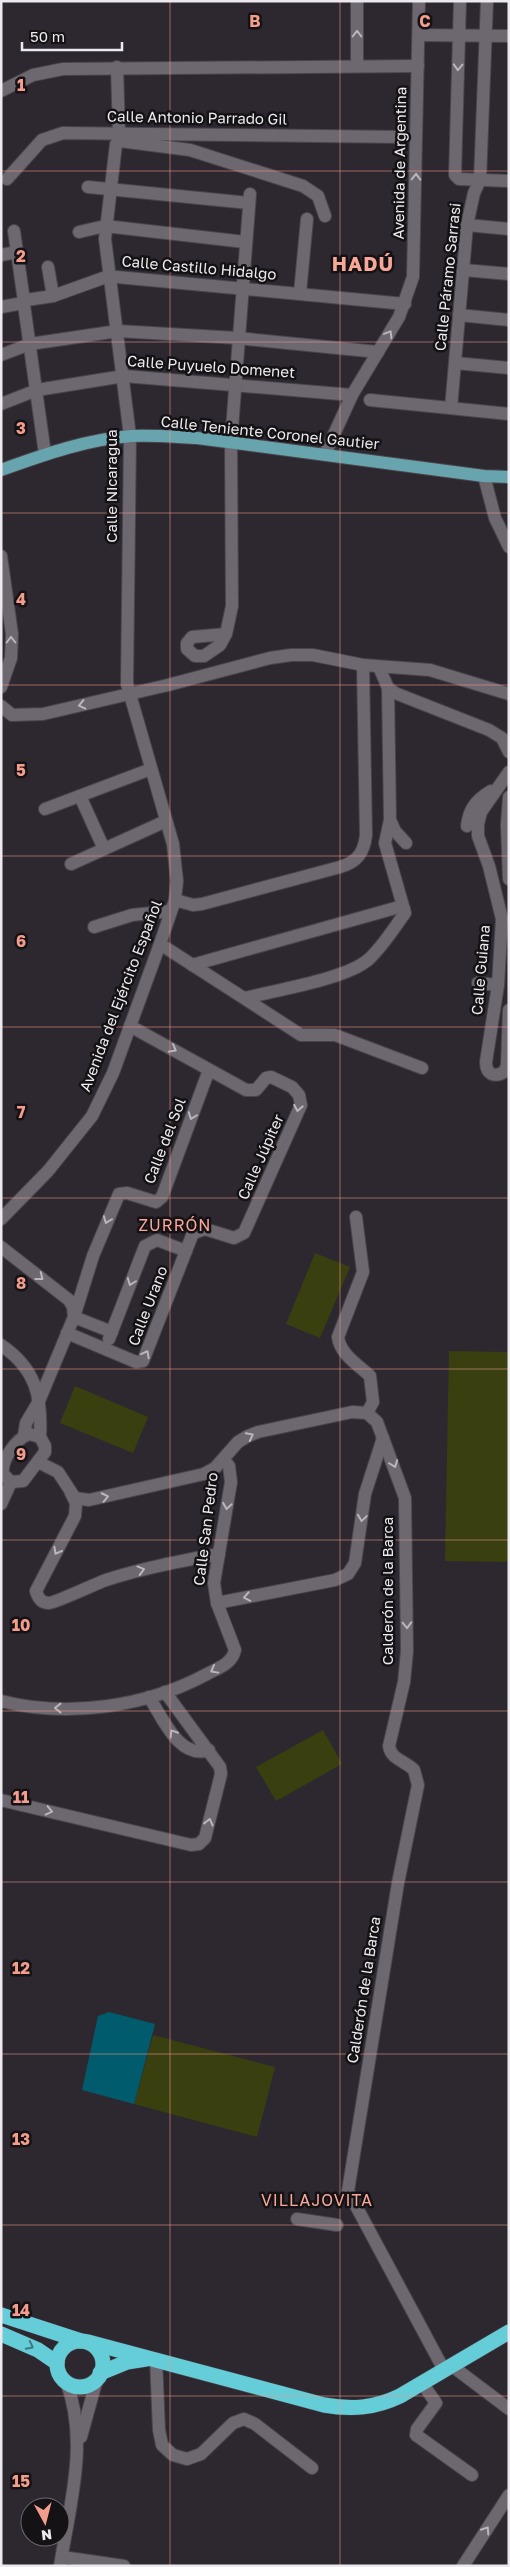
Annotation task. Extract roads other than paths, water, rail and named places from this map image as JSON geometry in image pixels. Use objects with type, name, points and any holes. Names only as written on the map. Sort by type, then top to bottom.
[{"type":"highway","points":[[1,2315],[94,2346],[102,2358],[99,2376]]},
{"type":"highway","points":[[156,2359],[127,2362],[99,2376],[85,2386],[71,2385],[66,2381],[61,2376],[57,2363],[62,2350],[67,2345],[84,2342],[156,2359],[324,2405],[341,2408],[368,2407],[384,2404],[509,2332]]},
{"type":"highway","points":[[1,2334],[38,2350],[57,2363]]},
{"type":"main road","name":"Calle Teniente Coronel Gautier","points":[[1,470],[45,454],[88,443],[130,436],[197,438],[484,476],[509,477]]},
{"type":"street","points":[[357,1],[357,66]]},
{"type":"street","name":"Avenida de Argentina","points":[[325,454],[352,395],[405,304],[414,267],[419,1]]},
{"type":"street","points":[[460,1],[455,172],[459,180],[509,181]]},
{"type":"street","name":"Calle Páramo Sarrasi","points":[[451,408],[467,226],[474,193],[480,180],[487,1]]},
{"type":"street","points":[[419,35],[509,36]]},
{"type":"street","points":[[1,91],[18,81],[48,71],[117,67],[418,66]]},
{"type":"street","name":"Calle Nicaragua","points":[[117,67],[117,140],[105,226],[130,436],[127,672],[130,694]]},
{"type":"street","name":"Calle Antonio Parrado Gil","points":[[7,180],[35,146],[50,136],[63,133],[117,140],[405,137]]},
{"type":"street","points":[[117,140],[190,150],[303,186],[318,196],[325,216]]},
{"type":"street","points":[[88,186],[250,198],[234,384],[231,442],[232,606],[226,634]]},
{"type":"street","points":[[300,293],[307,219]]},
{"type":"street","points":[[79,232],[105,226],[245,242]]},
{"type":"street","points":[[467,226],[509,229]]},
{"type":"street","points":[[14,231],[45,454]]},
{"type":"street","points":[[1,255],[17,252]]},
{"type":"street","points":[[48,268],[52,296]]},
{"type":"street","points":[[464,270],[509,274]]},
{"type":"street","name":"Calle Castillo Hidalgo","points":[[1,307],[52,296],[110,277],[241,287],[405,304]]},
{"type":"street","points":[[459,315],[509,320]]},
{"type":"street","points":[[1,355],[30,344],[118,331],[237,338],[378,352]]},
{"type":"street","points":[[455,363],[509,368]]},
{"type":"street","name":"Calle Puyuelo Domenet","points":[[1,404],[36,390],[124,376],[302,389],[352,395]]},
{"type":"street","points":[[370,400],[509,414]]},
{"type":"street","points":[[484,476],[495,518],[509,547]]},
{"type":"street","points":[[1,556],[1,561]]},
{"type":"street","points":[[1,556],[12,642],[11,658],[1,687]]},
{"type":"street","points":[[1,706],[12,715],[43,714],[270,658],[291,655],[313,655],[378,667],[401,666],[430,670],[509,694]]},
{"type":"street","points":[[94,927],[132,915],[173,906],[202,904],[351,864],[360,856],[365,846],[366,835],[363,665]]},
{"type":"street","points":[[245,998],[341,974],[362,965],[403,915],[404,909],[385,843],[390,820],[388,688],[378,667]]},
{"type":"street","points":[[388,688],[404,697],[490,730],[502,738],[509,752]]},
{"type":"street","name":"Avenida del Ejército Español","points":[[1,1219],[48,1171],[92,1116],[113,1073],[173,906],[176,862],[130,694]]},
{"type":"street","points":[[45,809],[151,769]]},
{"type":"street","name":"Calle Guiana","points":[[509,772],[481,812],[478,824],[478,836],[491,873],[502,918],[498,985],[486,1062],[486,1069],[491,1074],[498,1076],[504,1072],[507,1066],[509,1010]]},
{"type":"street","points":[[467,826],[468,815],[474,805],[482,797],[499,787]]},
{"type":"street","points":[[80,796],[104,849]]},
{"type":"street","points":[[509,797],[507,825],[509,879]]},
{"type":"street","points":[[390,820],[395,831],[406,843]]},
{"type":"street","points":[[71,864],[166,821]]},
{"type":"street","points":[[192,965],[399,907],[404,909]]},
{"type":"street","points":[[160,944],[301,1035],[330,1034],[340,1036],[422,1068]]},
{"type":"street","points":[[478,983],[498,985]]},
{"type":"street","name":"Calle Júpiter","points":[[130,1026],[251,1092],[256,1090],[266,1078],[276,1079],[292,1087],[299,1095],[301,1106],[244,1233],[234,1238],[204,1229],[198,1230],[193,1233],[186,1251]]},
{"type":"street","name":"Calle del Sol","points":[[74,1317],[93,1256],[116,1197],[123,1192],[152,1201],[159,1200],[210,1070]]},
{"type":"street","points":[[38,1462],[58,1472],[75,1498],[89,1500],[204,1474],[224,1460],[238,1442],[258,1432],[352,1412],[367,1413],[373,1402],[370,1376],[344,1353],[339,1346],[338,1337],[363,1272],[356,1217]]},
{"type":"street","points":[[106,1349],[145,1246],[157,1240],[186,1251]]},
{"type":"street","points":[[1,1247],[70,1300],[74,1317],[39,1401],[29,1418],[24,1436],[4,1462],[5,1477],[1,1504]]},
{"type":"street","name":"Calle Urano","points":[[67,1333],[136,1362],[146,1358],[186,1251]]},
{"type":"street","points":[[74,1317],[112,1332]]},
{"type":"street","points":[[1,1345],[20,1360],[30,1373],[39,1401],[40,1437],[45,1446],[45,1452],[24,1481],[5,1477]]},
{"type":"street","name":"Calderón de la Barca","points":[[367,1413],[375,1418],[404,1498],[407,1650],[404,1682],[389,1746],[390,1752],[394,1757],[414,1770],[418,1785],[392,1920],[348,2191],[448,2368]]},
{"type":"street","points":[[24,1436],[34,1434],[40,1437]]},
{"type":"street","points":[[217,1603],[335,1580],[348,1574],[355,1563],[365,1494],[383,1438]]},
{"type":"street","name":"Calle San Pedro","points":[[1,1701],[29,1707],[74,1708],[121,1704],[165,1692],[198,1679],[229,1662],[234,1657],[233,1644],[217,1603],[214,1583],[232,1474],[224,1460]]},
{"type":"street","points":[[70,1491],[76,1503],[76,1516],[38,1584],[36,1591],[38,1598],[44,1603],[51,1603],[91,1585],[144,1569],[219,1554]]},
{"type":"street","points":[[1,1800],[195,1846],[205,1838],[221,1774],[220,1767],[165,1692]]},
{"type":"street","points":[[149,1697],[181,1745],[193,1752],[209,1750]]},
{"type":"street","points":[[297,2219],[338,2225]]},
{"type":"street","points":[[156,2359],[159,2430],[162,2445],[173,2455],[187,2459],[201,2454],[233,2423],[244,2419],[256,2424],[312,2468]]},
{"type":"street","points":[[448,2368],[460,2374],[509,2409]]},
{"type":"street","points":[[99,2376],[77,2457],[61,2561],[124,2566]]},
{"type":"street","points":[[66,2381],[77,2418],[77,2457]]},
{"type":"street","points":[[422,2383],[436,2402],[417,2429],[416,2435],[472,2475]]},
{"type":"street","points":[[462,2566],[509,2495]]},
{"type":"water","points":[[109,2012],[155,2024],[134,2104],[82,2090],[98,2016]]},
{"type":"district","name":"HADÚ","points":[[363,264]]},
{"type":"district","name":"ZURRÓN","points":[[175,1225]]},
{"type":"district","name":"VILLAJOVITA","points":[[317,2200]]}]
